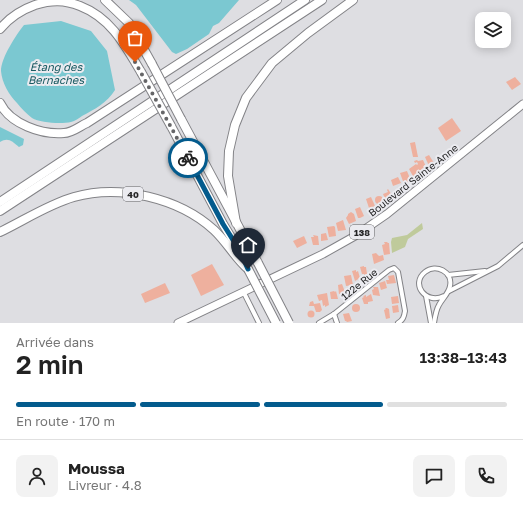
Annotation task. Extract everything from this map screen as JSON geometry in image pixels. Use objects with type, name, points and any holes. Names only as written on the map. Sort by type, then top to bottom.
[{"type":"highway","points":[[105,0],[130,23],[289,323]]},
{"type":"highway","points":[[0,103],[3,108],[19,123],[40,132],[66,133],[87,123],[277,0]]},
{"type":"highway","points":[[0,202],[305,0]]},
{"type":"highway","points":[[0,211],[322,0]]},
{"type":"highway","points":[[236,223],[228,176],[229,150],[235,125],[246,98],[272,63],[308,33],[353,0]]},
{"type":"highway","points":[[0,29],[14,15],[48,1],[68,2],[93,11],[110,26],[142,72],[223,224],[240,251],[248,269]]},
{"type":"highway","name":"40","points":[[0,232],[60,202],[74,197],[114,191],[152,197],[185,211],[207,224],[227,243],[248,269],[276,323]]},
{"type":"main road","name":"Boulevard Sainte-Anne","points":[[178,323],[244,293],[323,254],[355,236],[387,214],[523,104]]},
{"type":"street","points":[[433,323],[438,306],[449,291],[498,266],[523,245]]},
{"type":"street","name":"122e Rue","points":[[319,323],[334,314],[388,270],[394,268],[398,272],[405,311],[402,320],[398,323]]},
{"type":"street","points":[[433,323],[426,296],[420,285],[421,277],[430,269],[438,268],[446,272],[451,283],[449,291]]},
{"type":"street","points":[[448,276],[487,271]]},
{"type":"street","points":[[244,293],[260,323]]},
{"type":"street","points":[[426,296],[434,299],[444,296]]},
{"type":"street","points":[[334,314],[337,323]]},
{"type":"green space","points":[[422,223],[423,229],[408,239],[405,247],[392,253],[392,238],[407,235]]},
{"type":"water","points":[[129,0],[239,0],[219,23],[213,26],[209,34],[187,49],[176,54],[172,52],[136,5]]},
{"type":"water","name":"Étang des Bernaches","points":[[61,21],[91,31],[107,51],[115,90],[108,99],[74,121],[51,123],[36,120],[22,109],[6,88],[1,71],[3,60],[24,25]]},
{"type":"water","points":[[0,127],[24,139],[23,145],[19,147],[12,141],[8,140],[0,142]]},
{"type":"building","points":[[515,77],[521,84],[512,90],[506,82]]},
{"type":"building","points":[[452,118],[461,131],[446,141],[438,128]]},
{"type":"building","points":[[415,142],[418,157],[413,157],[410,143]]},
{"type":"building","points":[[429,155],[434,163],[429,166],[425,157]]},
{"type":"building","points":[[423,160],[427,169],[420,172],[414,178],[409,169],[418,164],[414,161]]},
{"type":"building","points":[[407,171],[411,182],[404,184],[400,173]]},
{"type":"building","points":[[398,177],[401,183],[393,186],[391,180]]},
{"type":"building","points":[[388,189],[393,197],[386,201],[383,194],[388,192]]},
{"type":"building","points":[[377,196],[381,196],[383,200],[381,204],[377,204],[375,202],[375,198]]},
{"type":"building","points":[[371,197],[375,206],[369,208],[366,199]]},
{"type":"building","points":[[360,207],[364,216],[358,218],[355,209]]},
{"type":"building","points":[[351,212],[354,214],[356,221],[349,224],[346,218]]},
{"type":"building","points":[[343,220],[346,230],[338,231],[336,223]]},
{"type":"building","points":[[334,226],[336,236],[329,237],[327,227]]},
{"type":"building","points":[[326,233],[328,240],[321,241],[321,234]]},
{"type":"building","points":[[313,235],[318,236],[319,245],[313,245],[311,237],[314,237]]},
{"type":"building","points":[[304,236],[307,243],[297,248],[293,241]]},
{"type":"building","points":[[384,242],[389,243],[390,254],[384,255],[382,245],[385,244]]},
{"type":"building","points":[[376,253],[379,256],[383,255],[384,260],[374,264],[372,254]]},
{"type":"building","points":[[212,264],[224,285],[201,296],[191,275]]},
{"type":"building","points":[[360,267],[366,267],[367,274],[364,276]]},
{"type":"building","points":[[356,270],[356,272],[358,271],[360,278],[355,281],[352,271]]},
{"type":"building","points":[[351,275],[353,285],[346,286],[344,276]]},
{"type":"building","points":[[394,275],[396,283],[387,284],[386,280],[389,280],[388,276]]},
{"type":"building","points":[[385,281],[387,288],[381,290],[379,283]]},
{"type":"building","points":[[165,283],[170,293],[145,303],[141,294]]},
{"type":"building","points":[[342,284],[345,292],[339,294],[338,285]]},
{"type":"building","points":[[373,287],[378,287],[380,296],[373,295]]},
{"type":"building","points":[[336,291],[338,299],[331,299],[330,292]]},
{"type":"building","points":[[327,293],[329,305],[325,307],[325,305],[323,306],[322,300],[319,301],[317,295]]},
{"type":"building","points":[[371,294],[373,301],[368,302],[368,304],[364,304],[362,298],[364,297],[363,296],[366,295],[366,297]]},
{"type":"building","points":[[398,296],[399,303],[392,304],[391,297]]},
{"type":"building","points":[[313,301],[314,304],[320,303],[322,310],[320,312],[316,312],[314,306],[309,306],[310,302]]},
{"type":"building","points":[[354,304],[358,304],[360,308],[358,312],[354,312],[352,310],[352,306]]},
{"type":"building","points":[[398,305],[399,312],[393,313],[392,306]]},
{"type":"building","points":[[385,308],[389,309],[390,318],[386,319]]},
{"type":"building","points":[[311,310],[314,311],[314,317],[311,318],[308,317],[307,314],[308,311]]},
{"type":"building","points":[[349,313],[352,321],[347,322],[345,321],[343,314]]},
{"type":"way so far","points":[[135,62],[142,72],[188,158]]},
{"type":"route","points":[[188,158],[223,224],[240,251],[248,269]]}]
